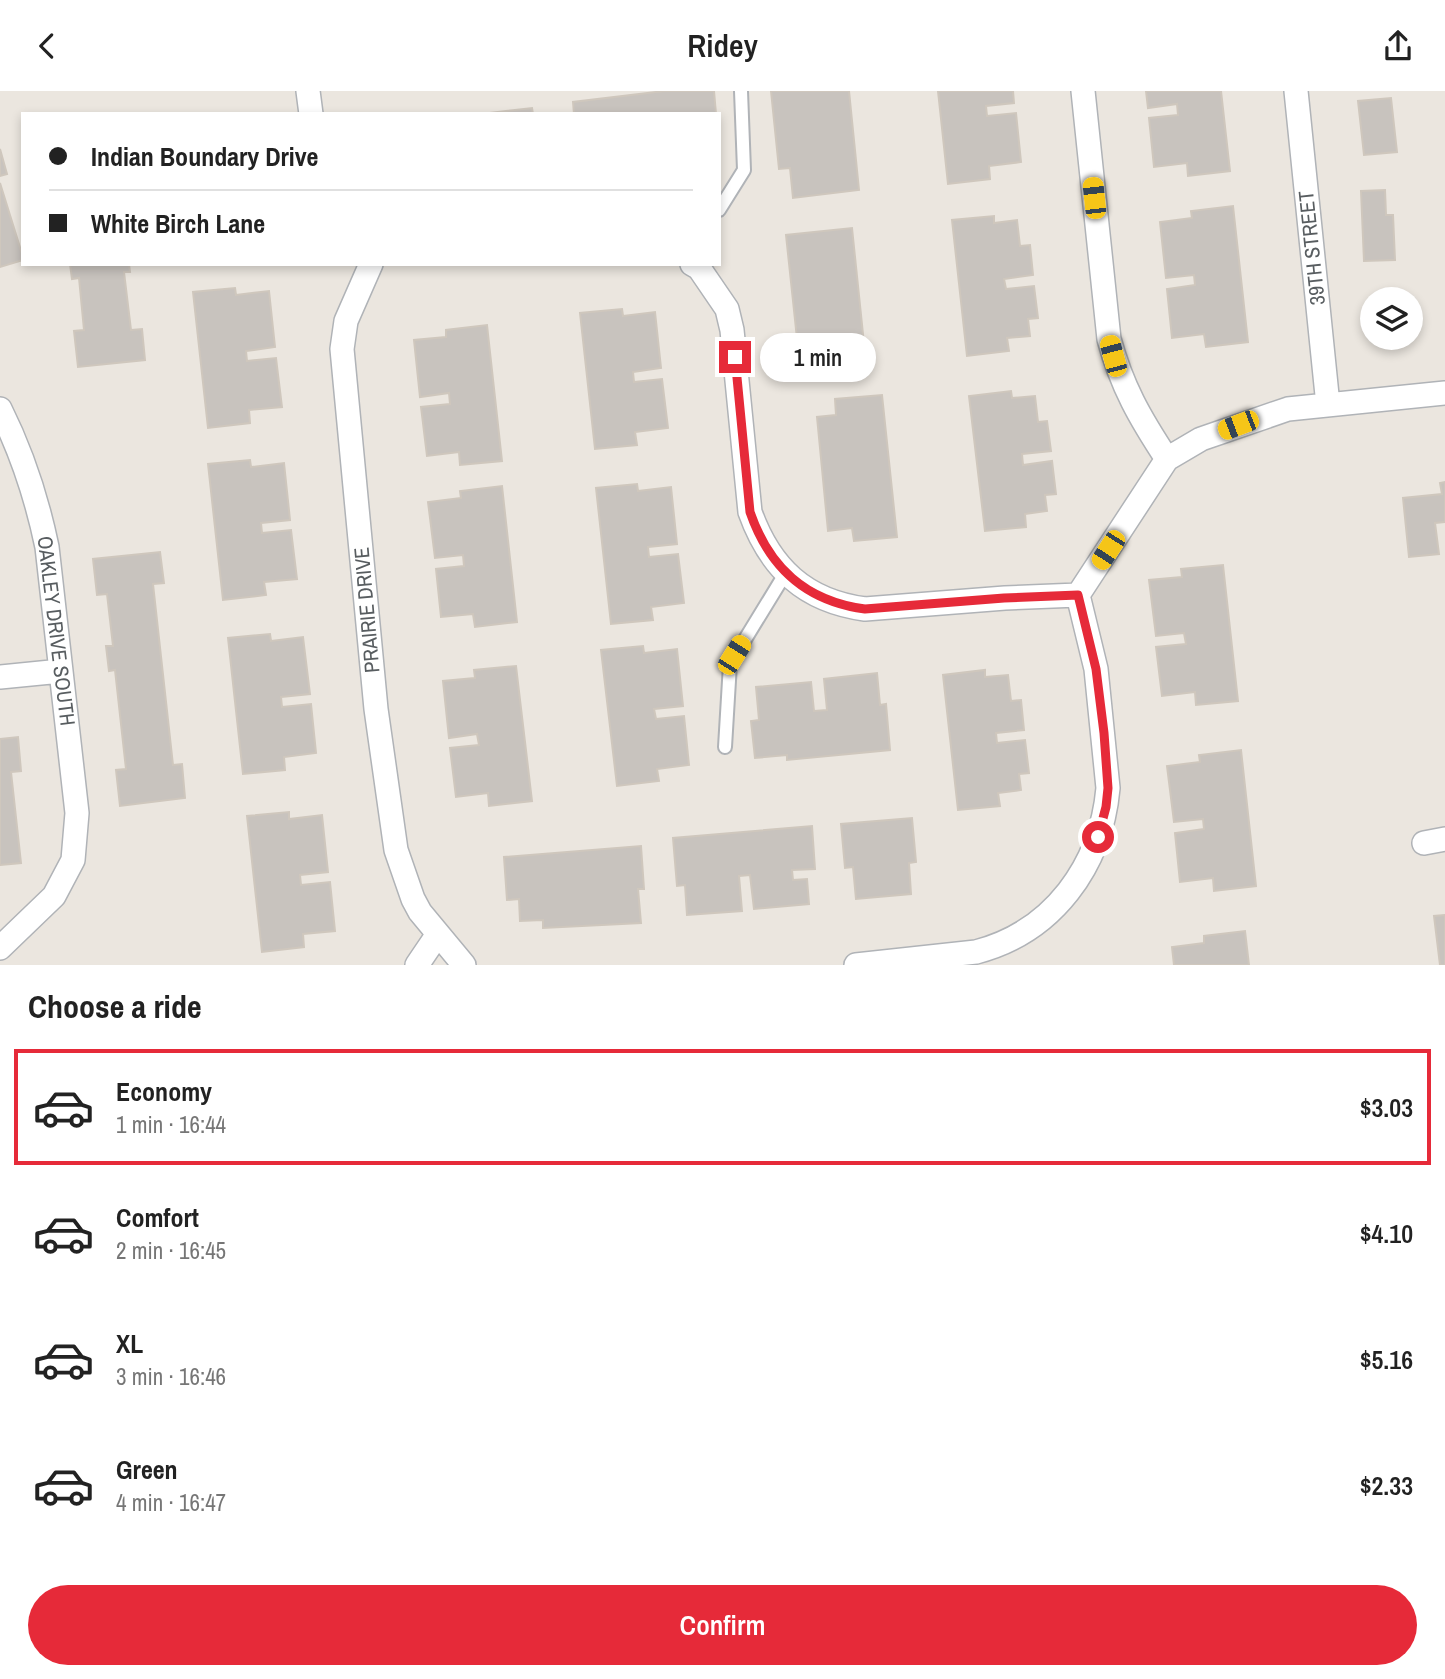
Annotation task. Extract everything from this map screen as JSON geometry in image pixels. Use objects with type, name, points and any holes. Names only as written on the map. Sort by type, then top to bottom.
[{"type":"street","points":[[308,91],[311,112]]},
{"type":"street","points":[[1083,91],[1109,339],[1118,373],[1132,403],[1167,459]]},
{"type":"street","name":"39TH STREET","points":[[1296,91],[1328,405]]},
{"type":"street","name":"PRAIRIE DRIVE","points":[[377,266],[358,292],[346,321],[342,349],[376,709],[396,850],[413,899],[464,965]]},
{"type":"street","points":[[696,266],[727,309],[732,330],[750,512],[757,532],[785,574],[817,595],[848,607],[865,609],[1078,595]]},
{"type":"street","points":[[856,965],[975,952],[1017,937],[1062,901],[1090,856],[1106,807],[1108,788],[1096,669],[1078,595],[1167,459],[1201,439],[1288,409],[1445,393]]},
{"type":"street","name":"OAKLEY DRIVE SOUTH","points":[[0,409],[38,505],[47,547],[78,813],[73,860],[54,896],[0,948]]},
{"type":"street","points":[[0,677],[61,671]]},
{"type":"street","points":[[417,965],[443,941]]},
{"type":"lane","points":[[721,207],[744,170],[741,91]]},
{"type":"lane","points":[[725,747],[730,664],[785,574]]},
{"type":"building","points":[[664,91],[714,91],[716,112],[574,112],[573,102]]},
{"type":"building","points":[[771,91],[849,91],[859,190],[793,198],[790,168],[779,169]]},
{"type":"building","points":[[938,91],[1013,91],[1014,103],[986,106],[987,116],[1016,113],[1021,162],[989,166],[990,179],[948,184]]},
{"type":"building","points":[[1146,91],[1221,91],[1230,171],[1188,176],[1187,163],[1154,167],[1149,118],[1178,115],[1177,104],[1148,108]]},
{"type":"building","points":[[1391,98],[1397,152],[1364,155],[1358,101]]},
{"type":"building","points":[[532,108],[533,112],[498,112]]},
{"type":"building","points":[[0,149],[7,174],[0,176]]},
{"type":"building","points":[[0,183],[21,251],[21,261],[0,267]]},
{"type":"building","points":[[1385,190],[1386,215],[1393,215],[1395,260],[1364,261],[1361,191]]},
{"type":"building","points":[[1233,206],[1248,342],[1206,347],[1204,334],[1172,338],[1167,289],[1195,285],[1194,275],[1166,278],[1160,222],[1192,218],[1191,211]]},
{"type":"building","points":[[994,216],[994,223],[1017,220],[1020,246],[1030,245],[1033,275],[1004,279],[1006,289],[1034,286],[1038,318],[1028,319],[1030,336],[1007,338],[1009,351],[967,356],[952,220]]},
{"type":"building","points":[[852,228],[866,363],[825,367],[823,345],[798,348],[786,235]]},
{"type":"building","points":[[70,266],[129,266],[130,272],[124,272],[131,330],[142,329],[145,360],[78,367],[74,331],[84,330],[79,278],[72,279]]},
{"type":"building","points":[[235,288],[236,295],[269,291],[275,347],[246,351],[247,361],[276,358],[282,407],[249,410],[250,423],[208,428],[193,292]]},
{"type":"building","points":[[622,309],[623,316],[655,312],[661,368],[633,372],[634,382],[662,379],[668,428],[635,432],[637,445],[595,449],[580,313]]},
{"type":"building","points":[[487,325],[502,461],[460,465],[459,452],[427,456],[421,407],[450,404],[449,393],[420,397],[414,340],[446,337],[446,330]]},
{"type":"building","points":[[1011,391],[1012,398],[1035,396],[1038,422],[1047,421],[1051,451],[1022,454],[1023,465],[1052,461],[1056,494],[1045,495],[1047,511],[1025,514],[1026,527],[985,531],[969,396]]},
{"type":"building","points":[[882,395],[897,537],[854,541],[852,528],[828,531],[817,417],[836,415],[835,399]]},
{"type":"building","points":[[250,460],[251,467],[284,463],[290,520],[261,523],[262,533],[291,530],[297,579],[264,582],[266,595],[223,600],[208,464]]},
{"type":"building","points":[[1445,482],[1445,522],[1435,523],[1439,554],[1409,557],[1403,498],[1442,494],[1440,483]]},
{"type":"building","points":[[637,484],[638,491],[671,487],[677,544],[648,547],[649,557],[678,554],[684,603],[651,607],[653,620],[611,624],[596,488]]},
{"type":"building","points":[[502,486],[517,622],[475,627],[473,614],[441,617],[436,569],[464,566],[463,555],[435,558],[428,502],[461,498],[460,491]]},
{"type":"building","points":[[160,552],[164,583],[153,584],[173,765],[182,764],[185,798],[120,806],[116,770],[126,769],[115,670],[109,671],[106,646],[113,646],[107,594],[97,595],[93,559]]},
{"type":"building","points":[[1223,565],[1238,701],[1196,705],[1195,692],[1162,696],[1156,647],[1186,644],[1184,633],[1156,636],[1149,580],[1182,577],[1181,569]]},
{"type":"building","points":[[270,634],[271,641],[303,637],[310,694],[281,697],[282,707],[311,704],[316,753],[284,757],[285,770],[243,774],[228,638]]},
{"type":"building","points":[[643,646],[644,653],[677,649],[683,706],[654,709],[656,719],[684,716],[689,765],[657,769],[659,781],[617,786],[601,650]]},
{"type":"building","points":[[516,666],[532,801],[489,806],[488,793],[456,797],[450,748],[479,745],[477,734],[449,738],[443,681],[475,678],[474,670]]},
{"type":"building","points":[[985,670],[985,677],[1008,675],[1011,701],[1021,700],[1024,730],[996,733],[997,743],[1025,740],[1029,773],[1019,774],[1021,790],[998,793],[1000,806],[958,810],[943,675]]},
{"type":"building","points":[[877,673],[880,705],[886,704],[890,750],[787,760],[787,755],[755,758],[751,721],[759,720],[756,687],[811,682],[814,711],[827,710],[824,679]]},
{"type":"building","points":[[18,737],[21,771],[11,772],[21,863],[0,865],[0,739]]},
{"type":"building","points":[[1241,750],[1256,886],[1214,891],[1213,878],[1180,882],[1175,833],[1204,829],[1203,819],[1174,822],[1167,766],[1200,762],[1199,755]]},
{"type":"building","points":[[289,812],[289,819],[322,815],[328,872],[300,875],[301,885],[330,882],[335,931],[303,934],[304,947],[262,952],[247,816]]},
{"type":"building","points":[[912,818],[916,862],[909,863],[911,894],[856,899],[853,867],[845,868],[841,824]]},
{"type":"building","points":[[812,826],[815,869],[792,870],[793,880],[807,879],[809,904],[754,909],[750,875],[739,876],[742,911],[687,915],[685,885],[677,886],[673,838]]},
{"type":"building","points":[[641,846],[644,889],[638,889],[641,923],[543,928],[543,920],[520,921],[519,899],[507,900],[504,857]]},
{"type":"building","points":[[1445,915],[1445,965],[1440,965],[1434,916]]},
{"type":"building","points":[[1245,931],[1249,965],[1174,965],[1172,947],[1204,943],[1204,936]]},
{"type":"route","points":[[735,357],[750,512],[757,532],[785,574],[817,595],[848,607],[865,609],[1078,595],[1096,669],[1104,733],[1108,788],[1098,837]]}]
